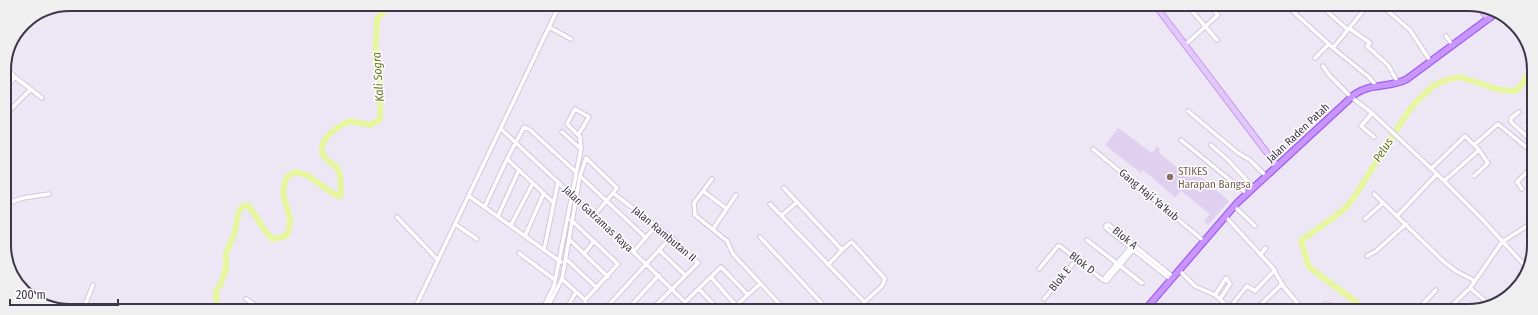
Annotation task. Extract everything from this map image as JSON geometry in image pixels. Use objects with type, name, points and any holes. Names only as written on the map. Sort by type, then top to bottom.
[{"type":"main road","name":"Jalan Raden Patah","points":[[1150,304],[1246,193],[1351,97],[1361,90],[1398,84],[1418,72],[1492,16]]},
{"type":"street","points":[[417,304],[502,130],[557,11]]},
{"type":"street","points":[[1159,11],[1277,166]]},
{"type":"street","points":[[1192,11],[1217,40]]},
{"type":"street","points":[[1184,45],[1218,15],[1214,11]]},
{"type":"street","points":[[1293,11],[1333,48],[1369,77],[1377,87]]},
{"type":"street","points":[[1327,11],[1348,29],[1370,43],[1367,46],[1388,65],[1398,84]]},
{"type":"street","points":[[1333,48],[1363,11]]},
{"type":"street","points":[[1389,12],[1413,33],[1431,62]]},
{"type":"street","points":[[549,27],[571,39]]},
{"type":"street","points":[[1446,36],[1453,46]]},
{"type":"street","points":[[1315,58],[1329,44]]},
{"type":"street","points":[[1323,66],[1329,75],[1351,97],[1372,113],[1437,174],[1524,265]]},
{"type":"street","points":[[11,73],[42,98]]},
{"type":"street","points":[[11,82],[15,77]]},
{"type":"street","points":[[11,109],[30,89]]},
{"type":"street","points":[[545,304],[554,286],[581,149],[578,135],[567,124],[575,109],[588,117],[578,135]]},
{"type":"street","points":[[1188,111],[1238,154],[1250,160],[1266,176]]},
{"type":"street","points":[[1518,112],[1511,118],[1511,122],[1527,137]]},
{"type":"street","points":[[1372,113],[1361,126],[1374,137]]},
{"type":"street","points":[[1474,144],[1498,124],[1527,147]]},
{"type":"street","points":[[486,206],[507,158],[522,129],[526,127],[576,172]]},
{"type":"street","name":"Jalan Gatramas Raya","points":[[502,130],[659,275],[686,302]]},
{"type":"street","points":[[562,132],[581,149]]},
{"type":"street","points":[[1431,169],[1465,136],[1474,144],[1488,163],[1474,176]]},
{"type":"street","points":[[1182,140],[1246,193]]},
{"type":"street","points":[[1211,145],[1228,160],[1253,187]]},
{"type":"street","name":"Gang Haji Ya'kub","points":[[1093,149],[1204,241]]},
{"type":"street","points":[[1444,181],[1479,150]]},
{"type":"street","points":[[507,158],[553,202]]},
{"type":"street","points":[[549,304],[562,279],[570,240],[571,220],[580,176],[584,159],[587,158],[617,188],[594,216]]},
{"type":"street","points":[[498,216],[520,170]]},
{"type":"street","points":[[1522,189],[1516,183],[1527,172]]},
{"type":"street","points":[[1397,216],[1437,174]]},
{"type":"street","points":[[580,176],[645,238]]},
{"type":"street","points":[[712,179],[694,203],[695,215],[728,241],[733,254],[779,304]]},
{"type":"street","points":[[544,250],[558,182]]},
{"type":"street","points":[[511,225],[533,183]]},
{"type":"street","points":[[784,188],[796,203],[842,250]]},
{"type":"street","points":[[703,191],[727,209]]},
{"type":"street","points":[[525,236],[544,193]]},
{"type":"street","name":"Jalan Rambutan II","points":[[614,193],[671,237],[698,263],[657,304]]},
{"type":"street","points":[[11,202],[23,198],[49,194]]},
{"type":"street","points":[[1374,194],[1444,262],[1456,271],[1475,281]]},
{"type":"street","points":[[713,229],[736,195]]},
{"type":"street","points":[[469,196],[486,206],[559,261],[566,261],[597,288]]},
{"type":"street","points":[[782,215],[796,203]]},
{"type":"street","points":[[1365,219],[1383,203]]},
{"type":"street","points":[[770,204],[782,215],[828,265],[864,302],[882,286],[885,279],[852,242],[828,265]]},
{"type":"street","points":[[1234,206],[1255,226]]},
{"type":"street","points":[[1225,216],[1275,270],[1282,284],[1298,304]]},
{"type":"street","points":[[397,217],[438,260]]},
{"type":"street","points":[[571,220],[618,262],[608,277],[585,300],[585,304]]},
{"type":"street","points":[[455,224],[478,239]]},
{"type":"street","points":[[1367,256],[1376,251],[1406,224]]},
{"type":"street","name":"Blok A","points":[[1133,247],[1106,228],[1106,225],[1109,225],[1171,278]]},
{"type":"street","points":[[633,252],[656,226]]},
{"type":"street","points":[[1456,304],[1472,289],[1475,281],[1504,244],[1527,227]]},
{"type":"street","points":[[609,304],[671,237]]},
{"type":"street","points":[[760,237],[822,304]]},
{"type":"street","points":[[570,240],[608,277]]},
{"type":"street","points":[[1087,240],[1142,283]]},
{"type":"street","points":[[584,254],[594,241]]},
{"type":"street","name":"Blok D","points":[[1039,269],[1058,246],[1062,246],[1103,280],[1118,265]]},
{"type":"street","points":[[1118,265],[1133,247]]},
{"type":"street","points":[[1260,254],[1266,248]]},
{"type":"street","points":[[659,250],[685,275]]},
{"type":"street","points":[[519,253],[555,280]]},
{"type":"street","name":"Blok E","points":[[1044,299],[1077,259]]},
{"type":"street","points":[[684,304],[722,267],[748,295]]},
{"type":"street","points":[[1178,270],[1195,286],[1220,298],[1226,304]]},
{"type":"street","points":[[1236,304],[1247,286],[1255,291],[1275,270]]},
{"type":"street","points":[[632,304],[659,275]]},
{"type":"street","points":[[711,277],[734,304]]},
{"type":"street","points":[[562,279],[585,300]]},
{"type":"street","points":[[1214,295],[1224,280],[1227,279],[1230,284],[1220,298]]},
{"type":"street","points":[[738,304],[760,284]]},
{"type":"street","points":[[1261,304],[1282,284]]},
{"type":"street","points":[[85,304],[93,285]]},
{"type":"street","points":[[699,289],[713,304]]},
{"type":"street","points":[[1472,289],[1486,301]]},
{"type":"street","points":[[1423,304],[1436,290]]},
{"type":"street","points":[[569,304],[576,292]]},
{"type":"street","points":[[246,299],[254,304]]},
{"type":"shaded area","name":"STIKES Harapan Bangsa","points":[[1118,128],[1152,153],[1157,147],[1160,149],[1158,152],[1190,178],[1195,172],[1229,201],[1208,225],[1204,221],[1210,214],[1181,191],[1175,197],[1143,170],[1141,173],[1105,145]]},
{"type":"waterway","name":"Kali Sogra","points":[[217,304],[216,290],[220,286],[226,268],[226,253],[234,235],[239,211],[243,206],[247,205],[251,209],[265,231],[273,239],[286,236],[289,228],[289,214],[284,194],[284,186],[287,177],[295,172],[307,175],[335,195],[339,196],[341,194],[340,175],[336,166],[327,160],[323,154],[322,147],[324,141],[335,129],[350,121],[371,125],[380,119],[381,84],[375,59],[377,19],[384,11]]},
{"type":"waterway","name":"Pelus","points":[[1358,304],[1309,267],[1301,241],[1342,211],[1353,199],[1404,118],[1414,104],[1433,86],[1446,80],[1460,77],[1500,90],[1516,91],[1527,76]]},
{"type":"place","name":"STIKES Harapan Bangsa","points":[[1170,177]]}]
